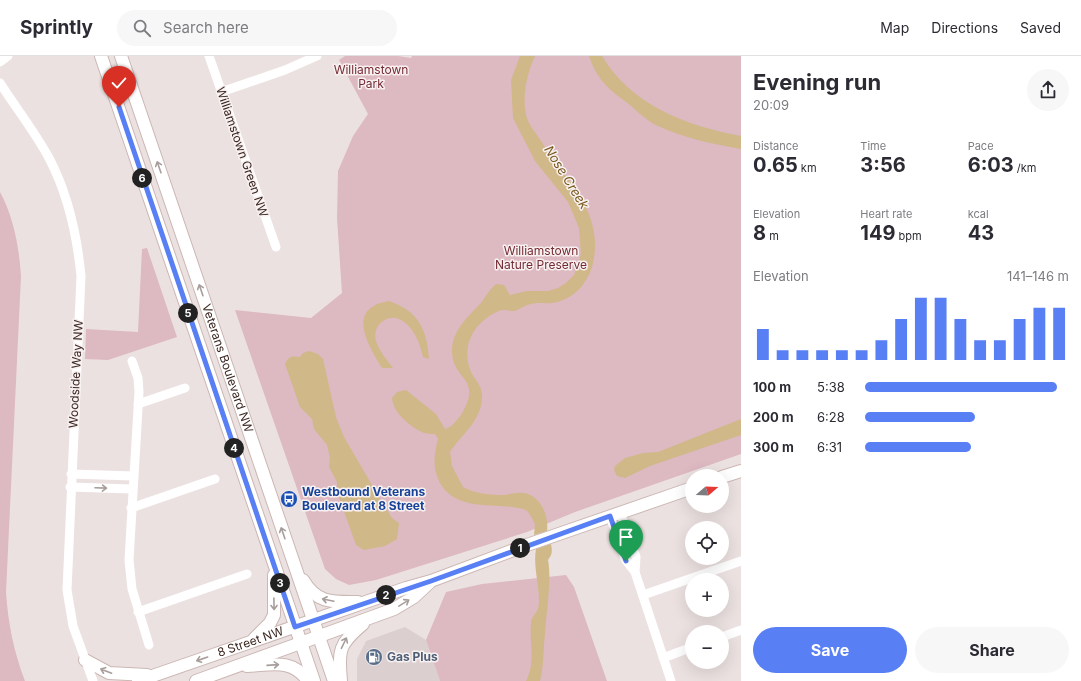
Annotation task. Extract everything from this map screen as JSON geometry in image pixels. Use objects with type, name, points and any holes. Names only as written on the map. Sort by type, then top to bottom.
[{"type":"main road","name":"Veterans Boulevard NW","points":[[101,56],[314,681]]},
{"type":"main road","name":"Veterans Boulevard NW","points":[[121,56],[334,681]]},
{"type":"main road","points":[[729,475],[741,471]]},
{"type":"main road","name":"8 Street NW","points":[[138,681],[313,620],[431,581],[551,536],[685,490]]},
{"type":"main road","points":[[252,641],[270,623],[274,615],[274,566]]},
{"type":"main road","points":[[296,570],[309,591],[322,599],[334,602],[367,602]]},
{"type":"main road","name":"8 Street NW","points":[[196,681],[394,609],[414,597],[431,581]]},
{"type":"main road","points":[[341,681],[339,661],[341,647],[348,637],[372,617]]},
{"type":"main road","points":[[85,660],[97,668],[115,674],[156,675]]},
{"type":"main road","points":[[234,667],[285,664],[302,672],[308,681]]},
{"type":"street","points":[[0,62],[8,56]]},
{"type":"street","name":"Williamstown Green NW","points":[[209,56],[276,247]]},
{"type":"street","points":[[221,92],[317,56]]},
{"type":"street","name":"Woodside Way NW","points":[[0,83],[48,158],[62,188],[78,247],[81,276],[70,474],[67,590],[73,626],[93,681]]},
{"type":"street","points":[[132,361],[139,384],[132,476],[129,560],[132,589],[149,645]]},
{"type":"street","points":[[138,404],[185,388]]},
{"type":"street","points":[[70,474],[132,476]]},
{"type":"street","points":[[131,508],[215,479]]},
{"type":"street","points":[[70,486],[132,489]]},
{"type":"street","points":[[615,514],[636,557],[635,572],[671,681]]},
{"type":"street","points":[[643,595],[741,561]]},
{"type":"street","points":[[138,612],[247,574]]},
{"type":"street","points":[[729,634],[741,630]]},
{"type":"street","points":[[663,658],[685,650]]},
{"type":"shaded area","points":[[520,56],[535,56],[525,92],[525,108],[527,118],[550,155],[580,195],[592,225],[595,241],[594,258],[585,281],[575,293],[568,298],[552,303],[536,303],[515,311],[503,310],[489,316],[477,327],[470,339],[467,353],[469,367],[482,391],[481,406],[475,420],[450,452],[452,466],[463,487],[483,494],[505,495],[524,493],[535,498],[545,513],[547,519],[547,531],[534,535],[535,524],[525,510],[512,507],[472,504],[454,497],[446,491],[437,477],[435,466],[438,439],[435,434],[427,434],[422,432],[406,422],[395,408],[392,398],[397,392],[406,390],[436,414],[445,429],[454,424],[461,415],[467,403],[469,393],[465,380],[453,361],[452,351],[453,343],[458,330],[466,319],[496,284],[504,285],[510,295],[527,291],[548,291],[558,288],[574,275],[581,254],[579,228],[568,202],[535,161],[513,118],[511,80]]},
{"type":"shaded area","points":[[589,56],[602,56],[614,73],[628,88],[662,111],[701,126],[741,136],[741,149],[709,143],[688,137],[653,123],[606,86],[594,69]]},
{"type":"shaded area","points":[[389,301],[407,310],[419,322],[426,339],[429,359],[423,357],[416,338],[408,325],[399,319],[393,318],[383,321],[376,330],[376,341],[379,348],[393,368],[382,368],[366,339],[364,319],[367,311],[375,305]]},
{"type":"shaded area","points":[[309,351],[318,354],[323,359],[336,417],[344,437],[383,504],[392,518],[399,523],[397,539],[385,546],[364,550],[356,545],[337,492],[337,482],[329,467],[330,458],[327,445],[314,429],[312,419],[300,407],[285,364],[291,357],[300,357],[303,353]]},
{"type":"shaded area","points":[[741,419],[741,435],[650,466],[625,478],[617,476],[614,470],[615,466],[625,458],[643,453],[658,452]]},
{"type":"shaded area","points":[[551,544],[552,550],[548,560],[549,586],[543,663],[540,681],[526,681],[531,667],[531,623],[539,605],[535,562],[536,549]]},
{"type":"shaded area","points":[[405,627],[426,640],[440,681],[357,681],[357,659],[366,641]]},
{"type":"green space","name":"Williamstown Nature Preserve","points":[[345,56],[398,56],[411,58],[412,56],[741,56],[741,454],[698,469],[685,469],[685,474],[575,512],[527,532],[376,580],[349,585],[336,579],[325,569],[235,310],[311,318],[342,293],[337,218],[338,171],[353,136],[368,114],[339,60]]},
{"type":"green space","points":[[0,192],[9,212],[15,233],[21,276],[6,592],[12,638],[25,681],[0,681]]},
{"type":"green space","points":[[147,248],[177,337],[108,360],[85,359],[86,329],[138,332],[142,249]]},
{"type":"green space","points":[[566,575],[574,587],[607,681],[440,681],[426,640],[446,592],[482,584]]},
{"type":"place","name":"Westbound Veterans Boulevard at 8 Street","points":[[289,499]]},
{"type":"place","name":"Gas Plus","points":[[374,657]]},
{"type":"route","points":[[119,107],[295,627],[406,588],[431,581],[610,516],[626,561]]},
{"type":"park label","name":"Williamstown Park","points":[[371,77]]},
{"type":"water label","name":"Nose Creek","points":[[567,177]]}]
